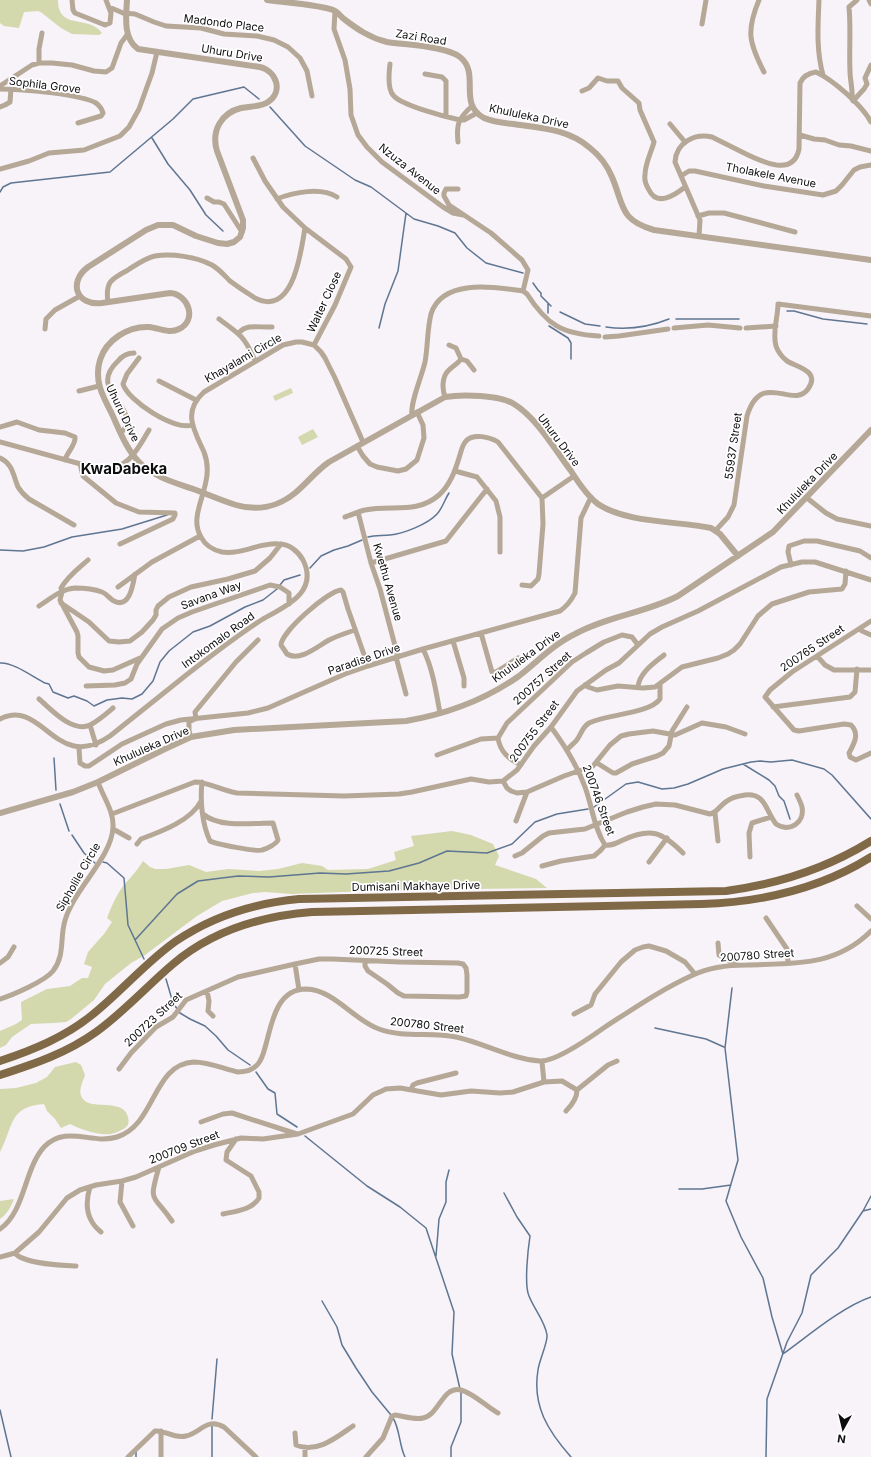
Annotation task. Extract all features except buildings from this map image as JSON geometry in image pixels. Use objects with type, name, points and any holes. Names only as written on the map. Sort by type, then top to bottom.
[{"type":"main road","name":"Dumisani Makhaye Drive","points":[[0,1061],[39,1047],[78,1025],[100,1009],[155,958],[177,940],[230,913],[262,904],[314,899],[726,891],[759,886],[799,876],[832,862],[871,841]]},
{"type":"main road","points":[[0,1075],[52,1058],[79,1044],[112,1020],[174,963],[192,949],[233,928],[269,917],[312,912],[733,903],[758,899],[814,885],[846,871],[871,857]]},
{"type":"street","points":[[72,0],[73,10],[78,14],[105,25],[110,23],[112,17],[106,0]]},
{"type":"street","points":[[0,86],[32,65],[39,63],[67,64],[103,73],[112,68],[121,43],[127,35],[127,0]]},
{"type":"street","points":[[267,0],[326,8],[335,11]]},
{"type":"street","points":[[702,24],[706,0]]},
{"type":"street","points":[[760,0],[753,18],[751,40],[764,72]]},
{"type":"street","points":[[819,0],[818,50],[819,62],[823,75]]},
{"type":"street","points":[[853,100],[850,71],[851,25],[849,7],[857,0]]},
{"type":"street","points":[[869,0],[871,4]]},
{"type":"street","name":"Madondo Place","points":[[109,7],[135,14],[166,26],[201,28],[229,34],[257,36],[274,40],[288,48],[300,58],[307,71],[312,96]]},
{"type":"street","name":"Zazi Road","points":[[335,11],[361,31],[378,40],[445,50],[459,56],[469,69],[469,96],[472,106]]},
{"type":"street","name":"Nzuza Avenue","points":[[335,11],[334,29],[345,60],[350,89],[351,115],[356,131],[362,141],[382,162],[452,214],[463,215]]},
{"type":"street","points":[[39,63],[39,49],[42,34]]},
{"type":"street","name":"Uhuru Drive","points":[[127,35],[131,43],[142,50],[260,66],[270,71],[276,80],[277,90],[271,100],[261,105],[242,108],[228,113],[219,124],[215,133],[217,150],[243,220],[242,232]]},
{"type":"street","points":[[0,169],[29,161],[49,153],[84,150],[120,136],[129,127],[139,109],[152,73],[157,52]]},
{"type":"street","points":[[390,64],[390,89],[395,97],[422,109],[460,120],[464,120],[477,113]]},
{"type":"street","points":[[853,100],[867,84],[865,78],[871,65]]},
{"type":"street","points":[[699,236],[700,224],[698,216],[675,160],[679,149],[685,142],[701,136],[712,137],[765,163],[779,165],[790,163],[797,156],[799,149],[800,83],[804,77],[810,73],[816,72],[823,75],[853,100],[864,111],[871,122]]},
{"type":"street","points":[[425,74],[442,77],[446,81],[446,116]]},
{"type":"street","points":[[582,91],[589,88],[598,78],[619,83],[622,88],[639,103],[640,110],[654,142],[644,176],[647,186],[653,196],[661,199],[668,198],[685,187]]},
{"type":"street","name":"Sophila Grove","points":[[0,89],[72,96],[93,102],[102,109],[103,113],[101,116],[78,123]]},
{"type":"street","points":[[0,107],[10,102],[11,89]]},
{"type":"street","points":[[458,142],[461,116],[472,106]]},
{"type":"street","name":"Khululeka Drive","points":[[472,106],[477,113],[491,121],[554,130],[576,137],[594,152],[605,164],[625,213],[641,225],[654,230],[871,260]]},
{"type":"street","points":[[670,124],[685,142]]},
{"type":"street","points":[[800,135],[825,140],[839,146],[851,146],[871,152]]},
{"type":"street","points":[[108,302],[107,289],[112,279],[144,260],[154,256],[189,258],[211,265],[236,285],[256,298],[268,301],[278,298],[286,291],[293,281],[297,270],[305,228],[283,207],[252,158]]},
{"type":"street","name":"Tholakele Avenue","points":[[681,176],[689,171],[695,170],[761,185],[824,195],[836,191],[854,170],[860,166],[871,165]]},
{"type":"street","points":[[458,189],[446,189],[444,196],[449,205],[491,233],[522,260],[528,270],[523,291]]},
{"type":"street","points":[[277,199],[308,191],[328,193],[337,197]]},
{"type":"street","points":[[45,329],[46,319],[55,310],[80,296],[77,285],[78,277],[83,271],[153,226],[164,224],[173,225],[196,236],[224,244],[237,240],[242,232],[224,204],[214,202],[206,198]]},
{"type":"street","points":[[698,216],[708,213],[724,213],[795,232]]},
{"type":"street","name":"Walter Close","points":[[305,228],[346,259],[351,267],[335,305],[314,345]]},
{"type":"street","points":[[314,345],[325,358],[360,444],[363,456],[370,464],[377,467],[398,471],[406,469],[417,460],[424,438],[423,425],[414,413],[412,404],[425,363],[431,314],[437,303],[447,294],[461,288],[498,288],[523,291],[546,319],[554,325],[569,331],[599,336]]},
{"type":"street","name":"Uhuru Drive","points":[[80,296],[91,303],[173,293],[178,294],[187,303],[189,316],[183,326],[175,330],[142,327],[134,328],[119,335],[107,346],[100,359],[97,374],[102,396],[121,433],[139,462],[154,474],[203,493],[246,508],[269,506],[290,497],[321,468],[414,413],[445,396],[467,394],[500,399],[514,404],[535,423],[591,497],[606,508],[621,515],[697,525],[716,530]]},
{"type":"street","name":"55937 Street","points":[[716,530],[728,517],[734,505],[747,416],[751,404],[758,396],[764,393],[775,392],[796,395],[802,394],[809,388],[811,383],[811,378],[806,369],[788,362],[779,352],[775,338],[778,304],[871,316]]},
{"type":"street","points":[[220,319],[239,333],[250,349],[254,361]]},
{"type":"street","points":[[674,328],[708,325],[743,328],[776,326]]},
{"type":"street","points":[[239,333],[242,329],[250,327],[272,327]]},
{"type":"street","points":[[605,336],[619,336],[668,329]]},
{"type":"street","name":"Khayalami Circle","points":[[196,400],[204,392],[283,345],[302,342],[314,345]]},
{"type":"street","points":[[449,345],[456,348],[461,359],[467,361],[474,370]]},
{"type":"street","points":[[121,433],[126,428],[126,417],[110,390],[108,385],[109,377],[111,368],[122,356],[134,353]]},
{"type":"street","points":[[139,358],[127,374],[123,384],[125,389],[138,402],[161,418],[187,427],[192,425]]},
{"type":"street","points":[[445,396],[443,390],[446,374],[461,359]]},
{"type":"street","points":[[159,381],[196,400],[192,413],[192,425],[205,454],[208,477],[197,519],[197,528],[200,536],[208,546],[225,552],[237,551],[266,544],[281,544]]},
{"type":"street","points":[[78,391],[99,386]]},
{"type":"street","points":[[0,427],[17,422],[39,430],[65,433],[75,437],[75,443],[67,454],[65,460]]},
{"type":"street","points":[[0,442],[99,470],[113,469],[130,460],[133,454],[141,446],[149,430]]},
{"type":"street","name":"Khululeka Drive","points":[[0,813],[54,799],[98,782],[155,753],[192,737],[234,730],[398,722],[440,713],[466,705],[499,689],[574,634],[611,618],[643,610],[666,602],[678,596],[738,556],[773,532],[871,430]]},
{"type":"street","points":[[345,517],[365,510],[408,508],[419,506],[428,502],[439,494],[455,471],[466,440],[474,436],[489,438],[498,442],[542,498],[543,524],[538,579],[531,586],[522,585]]},
{"type":"street","points":[[0,458],[10,464],[18,486],[28,499],[74,525]]},
{"type":"street","points":[[80,464],[81,471],[85,478],[116,504],[139,512],[175,513],[173,519],[120,544]]},
{"type":"street","points":[[455,471],[478,478],[496,501],[500,517],[500,552]]},
{"type":"street","points":[[542,498],[574,476]]},
{"type":"street","points":[[371,563],[446,541],[487,490]]},
{"type":"street","name":"Paradise Drive","points":[[79,748],[80,763],[85,766],[89,766],[122,744],[157,727],[181,720],[248,712],[268,708],[345,674],[368,666],[560,610],[572,601],[575,594],[581,518],[591,497]]},
{"type":"street","points":[[806,498],[826,513],[837,519],[871,526]]},
{"type":"street","name":"Kwethu Avenue","points":[[358,512],[371,563],[380,589],[406,694]]},
{"type":"street","points":[[716,530],[738,556]]},
{"type":"street","points":[[118,587],[156,559],[200,536]]},
{"type":"street","points":[[791,565],[788,549],[789,546],[797,542],[811,540],[849,547],[866,554],[871,558]]},
{"type":"street","points":[[61,603],[89,622],[108,641],[130,641],[142,632],[153,620],[156,616],[158,606],[170,597],[191,586],[228,579],[255,571],[270,558],[281,544]]},
{"type":"street","name":"Intokomalo Road","points":[[79,748],[96,745],[110,736],[239,635],[289,604],[299,596],[307,579],[306,566],[296,551],[281,544]]},
{"type":"street","points":[[88,560],[64,582],[61,588],[62,592],[60,598],[61,603],[77,632],[79,657],[89,667],[113,670],[141,657]]},
{"type":"street","name":"200755 Street","points":[[503,781],[513,774],[521,765],[534,746],[551,727],[577,690],[606,670],[619,664],[650,634],[662,627],[698,611],[772,571],[781,567],[802,562],[814,562],[846,571],[868,580]]},
{"type":"street","points":[[585,685],[597,690],[618,686],[649,688],[660,684],[682,668],[728,654],[740,644],[758,616],[772,604],[809,592],[842,589],[845,584],[846,571]]},
{"type":"street","points":[[39,606],[65,590],[74,588],[100,591],[116,602],[123,602],[130,594],[135,574]]},
{"type":"street","name":"Savana Way","points":[[86,686],[102,686],[125,683],[131,679],[141,657],[167,624],[198,609],[231,599],[270,584],[280,587],[289,593],[289,604]]},
{"type":"street","points":[[355,630],[330,640],[312,651],[295,657],[287,654],[281,645],[284,637],[307,612],[331,593],[338,590],[343,592],[368,666]]},
{"type":"street","name":"200765 Street","points":[[773,708],[765,697],[766,694],[792,672],[871,621]]},
{"type":"street","points":[[860,628],[862,631],[871,635]]},
{"type":"street","points":[[481,633],[492,672],[496,672],[518,658]]},
{"type":"street","name":"200757 Street","points":[[498,738],[507,723],[572,662],[617,636],[628,636],[638,645]]},
{"type":"street","points":[[192,737],[189,731],[189,721],[196,719],[195,712],[236,662],[258,640]]},
{"type":"street","points":[[453,641],[464,678],[464,686]]},
{"type":"street","points":[[423,649],[434,681],[440,713]]},
{"type":"street","points":[[638,687],[640,679],[649,668],[664,655]]},
{"type":"street","points":[[817,656],[825,665],[834,670],[871,670]]},
{"type":"street","points":[[773,708],[850,697],[855,692],[857,669]]},
{"type":"street","points":[[567,750],[576,741],[584,728],[589,724],[609,716],[654,705],[660,699],[660,684]]},
{"type":"street","points":[[39,699],[74,726],[83,727],[90,725],[113,708]]},
{"type":"street","points":[[597,763],[613,772],[619,772],[632,764],[663,753],[669,746],[674,727],[687,707]]},
{"type":"street","points":[[773,708],[791,728],[796,731],[839,725],[851,726],[855,731],[856,737],[849,755],[856,760],[871,753]]},
{"type":"street","points":[[0,719],[13,715],[25,716],[33,720],[62,742],[79,748]]},
{"type":"street","points":[[112,814],[188,784],[202,782],[221,790],[237,793],[344,796],[412,792],[471,779],[489,782],[503,781],[511,791],[517,793],[527,792],[578,771],[589,769],[597,763],[604,750],[621,736],[628,734],[647,731],[671,735],[681,733],[702,723],[726,727],[745,734]]},
{"type":"street","points":[[90,725],[96,745]]},
{"type":"street","name":"200746 Street","points":[[551,727],[576,764],[585,786],[596,824],[605,845],[610,846],[642,833],[658,834],[667,838],[683,853]]},
{"type":"street","points":[[437,755],[481,740],[498,738],[500,748],[504,753],[521,765]]},
{"type":"street","name":"Sipholile Circle","points":[[0,999],[46,977],[57,966],[62,951],[64,922],[70,908],[111,840],[113,829],[112,814],[98,782]]},
{"type":"street","points":[[202,782],[203,814],[209,839],[214,843],[262,850],[277,842],[278,838],[272,823],[221,823],[207,818],[203,814]]},
{"type":"street","points":[[516,821],[527,792]]},
{"type":"street","points":[[515,856],[522,853],[543,836],[550,833],[578,831],[627,812],[656,804],[675,805],[705,813],[715,813],[727,800],[734,797],[752,794],[758,796],[762,800],[776,824],[780,827],[789,827],[798,823],[801,818],[802,806],[797,795]]},
{"type":"street","points":[[136,844],[141,839],[174,825],[198,807],[202,800]]},
{"type":"street","points":[[715,813],[718,841]]},
{"type":"street","points":[[750,857],[749,833],[752,823],[771,817]]},
{"type":"street","points":[[113,829],[129,838]]},
{"type":"street","points":[[649,862],[667,838]]},
{"type":"street","points":[[542,866],[561,861],[594,856],[605,845]]},
{"type":"street","points":[[857,906],[871,919]]},
{"type":"street","points":[[766,918],[786,949],[788,963]]},
{"type":"street","name":"200780 Street","points":[[299,990],[310,990],[327,995],[362,1020],[380,1030],[401,1033],[453,1036],[476,1042],[522,1059],[542,1062],[565,1052],[695,974],[724,966],[788,963],[817,960],[834,956],[860,942],[871,931]]},
{"type":"street","points":[[718,943],[719,954],[737,965]]},
{"type":"street","points":[[574,1014],[591,1005],[596,994],[621,962],[635,950],[643,947],[649,946],[657,948],[672,955],[685,962],[695,974]]},
{"type":"street","points":[[0,963],[8,957],[14,947]]},
{"type":"street","name":"200725 Street","points":[[295,964],[318,959],[458,963],[463,964],[466,968],[468,987],[466,996],[407,997],[401,995],[368,971],[365,966],[365,961]]},
{"type":"street","points":[[0,1232],[0,1229],[12,1216],[39,1154],[49,1143],[72,1135],[110,1139],[130,1131],[136,1126],[145,1113],[168,1074],[183,1064],[195,1062],[203,1063],[238,1072],[244,1072],[254,1068],[263,1055],[270,1028],[279,1004],[287,995],[299,990],[295,964]]},
{"type":"street","name":"200723 Street","points":[[119,1069],[131,1053],[156,1028],[173,1017],[186,1000],[251,974],[295,964]]},
{"type":"street","points":[[206,991],[209,1001],[208,1011],[213,1016]]},
{"type":"street","points":[[566,1111],[572,1104],[578,1092],[577,1090],[608,1065],[617,1061]]},
{"type":"street","points":[[542,1062],[544,1082]]},
{"type":"street","points":[[412,1090],[413,1085],[417,1083],[456,1074]]},
{"type":"street","name":"200709 Street","points":[[15,1253],[39,1232],[67,1198],[80,1190],[136,1177],[195,1151],[236,1139],[263,1139],[298,1134],[353,1114],[378,1091],[393,1088],[441,1095],[471,1091],[500,1093],[513,1092],[544,1082],[560,1080],[577,1090]]},
{"type":"street","points":[[201,1122],[223,1114],[232,1113],[298,1134]]},
{"type":"street","points":[[223,1214],[252,1206],[259,1198],[259,1192],[251,1176],[226,1160],[228,1152],[236,1139]]},
{"type":"street","points":[[159,1167],[153,1188],[153,1196],[172,1221]]},
{"type":"street","points":[[122,1181],[120,1202],[133,1226]]},
{"type":"street","points":[[90,1187],[87,1212],[96,1228],[101,1232]]},
{"type":"street","points":[[0,1257],[15,1253],[22,1259],[30,1261],[76,1266]]},
{"type":"street","points":[[366,1457],[383,1438],[392,1416],[395,1415],[418,1419],[424,1418],[430,1415],[449,1392],[454,1390],[461,1390],[469,1394],[498,1413]]},
{"type":"street","points":[[128,1457],[151,1434],[160,1431],[173,1436],[183,1437],[206,1425],[212,1424],[218,1424],[224,1427],[256,1457]]},
{"type":"street","points":[[295,1433],[296,1445],[305,1447],[316,1446],[337,1438],[353,1426]]},
{"type":"street","points":[[160,1431],[161,1457]]},
{"type":"street","points":[[305,1447],[305,1457]]},
{"type":"green space","points":[[0,0],[58,0],[59,10],[63,16],[68,19],[96,27],[102,33],[99,35],[72,34],[38,11],[24,12],[19,28],[4,26],[0,23]]},
{"type":"green space","points":[[291,388],[293,393],[275,401],[273,396]]},
{"type":"green space","points":[[313,429],[318,437],[302,445],[298,437]]},
{"type":"green space","points":[[452,831],[471,835],[493,844],[499,856],[495,865],[536,879],[547,888],[394,890],[291,894],[265,892],[253,893],[222,901],[197,916],[145,955],[131,963],[105,984],[94,1000],[71,1019],[66,1022],[31,1024],[12,1037],[6,1045],[0,1048],[0,1031],[22,1020],[21,1002],[47,989],[70,986],[82,978],[88,978],[92,967],[84,964],[88,952],[104,934],[112,922],[107,918],[118,894],[143,861],[155,869],[166,869],[189,865],[206,872],[228,869],[259,871],[278,869],[302,863],[322,866],[328,870],[368,869],[396,860],[394,852],[414,846],[411,836]]},
{"type":"green space","points":[[76,1062],[81,1065],[85,1075],[80,1089],[82,1098],[90,1103],[121,1108],[125,1111],[128,1117],[129,1122],[127,1126],[111,1134],[90,1132],[70,1124],[61,1128],[47,1111],[44,1104],[32,1106],[24,1109],[14,1119],[0,1152],[0,1089],[16,1088],[36,1083],[47,1077],[55,1067]]},
{"type":"green space","points":[[14,1199],[5,1215],[0,1219],[0,1201]]},
{"type":"waterway","points":[[0,192],[3,187],[11,183],[110,172],[173,119],[193,99],[244,87],[259,99]]},
{"type":"waterway","points":[[270,107],[305,146],[355,180],[371,187],[414,219],[455,233],[467,248],[486,263],[523,273]]},
{"type":"waterway","points":[[152,138],[168,164],[190,190],[206,215],[223,231]]},
{"type":"waterway","points":[[379,328],[385,304],[398,271],[406,213]]},
{"type":"waterway","points":[[533,283],[541,293],[541,296],[551,306]]},
{"type":"waterway","points":[[548,304],[548,313]]},
{"type":"waterway","points":[[787,311],[794,311],[823,319],[867,324]]},
{"type":"waterway","points":[[560,312],[585,324],[600,326]]},
{"type":"waterway","points":[[606,327],[638,327],[669,319]]},
{"type":"waterway","points":[[676,319],[739,319]]},
{"type":"waterway","points":[[549,326],[568,338],[571,343],[571,359]]},
{"type":"waterway","points":[[368,537],[395,534],[408,531],[422,525],[437,514],[449,493]]},
{"type":"waterway","points":[[0,550],[23,551],[44,547],[72,537],[122,529],[167,515]]},
{"type":"waterway","points":[[310,568],[321,556],[362,540]]},
{"type":"waterway","points":[[280,585],[284,580],[300,575]]},
{"type":"waterway","points":[[0,663],[17,667],[49,684],[53,692],[68,698],[74,696],[87,701],[94,706],[107,700],[122,698],[132,699],[142,694],[153,681],[160,662],[169,651],[193,632],[210,626],[245,607],[263,600],[277,589]]},
{"type":"waterway","points":[[54,758],[56,790]]},
{"type":"waterway","points":[[594,807],[626,784],[638,782],[662,789],[674,788],[688,784],[723,769],[751,762],[792,760],[824,769],[832,775],[871,819]]},
{"type":"waterway","points":[[743,764],[769,780],[775,786],[779,796],[784,801],[790,819]]},
{"type":"waterway","points":[[60,804],[69,831]]},
{"type":"waterway","points":[[135,940],[177,894],[198,881],[238,876],[269,877],[320,873],[346,874],[389,871],[419,863],[447,851],[487,853],[512,844],[535,822],[557,814],[588,809]]},
{"type":"waterway","points":[[72,835],[84,853],[95,863]]},
{"type":"waterway","points":[[103,862],[107,863],[124,878],[128,925],[144,959]]},
{"type":"waterway","points":[[166,979],[173,1003],[180,1013],[205,1026],[228,1050],[250,1065]]},
{"type":"waterway","points":[[732,988],[725,1048],[738,1160],[726,1201],[741,1237],[763,1278],[772,1317],[783,1354],[837,1315],[871,1297]]},
{"type":"waterway","points":[[655,1028],[706,1039],[724,1047]]},
{"type":"waterway","points":[[256,1072],[268,1089],[275,1093],[277,1114],[297,1127]]},
{"type":"waterway","points":[[305,1136],[367,1186],[400,1207],[426,1228],[454,1312],[452,1354],[460,1389]]},
{"type":"waterway","points":[[436,1256],[439,1219],[446,1202],[446,1182],[449,1170]]},
{"type":"waterway","points":[[679,1189],[702,1189],[731,1185]]},
{"type":"waterway","points":[[504,1193],[517,1217],[530,1236],[527,1267],[528,1291],[531,1301],[544,1325],[547,1335],[538,1370],[537,1395],[549,1428],[555,1438],[571,1457]]},
{"type":"waterway","points":[[766,1457],[767,1399],[787,1342],[802,1313],[811,1275],[838,1248],[863,1211],[871,1196]]},
{"type":"waterway","points":[[863,1211],[871,1209]]},
{"type":"waterway","points":[[322,1301],[337,1327],[342,1345],[372,1392],[391,1415]]},
{"type":"waterway","points":[[212,1419],[217,1359]]},
{"type":"waterway","points":[[451,1457],[451,1447],[461,1422],[461,1392]]},
{"type":"waterway","points":[[0,1410],[11,1457]]},
{"type":"waterway","points":[[393,1418],[405,1457]]},
{"type":"waterway","points":[[212,1426],[212,1457]]},
{"type":"waterway","points":[[136,1451],[136,1457]]},
{"type":"district","name":"KwaDabeka","points":[[124,469]]}]
